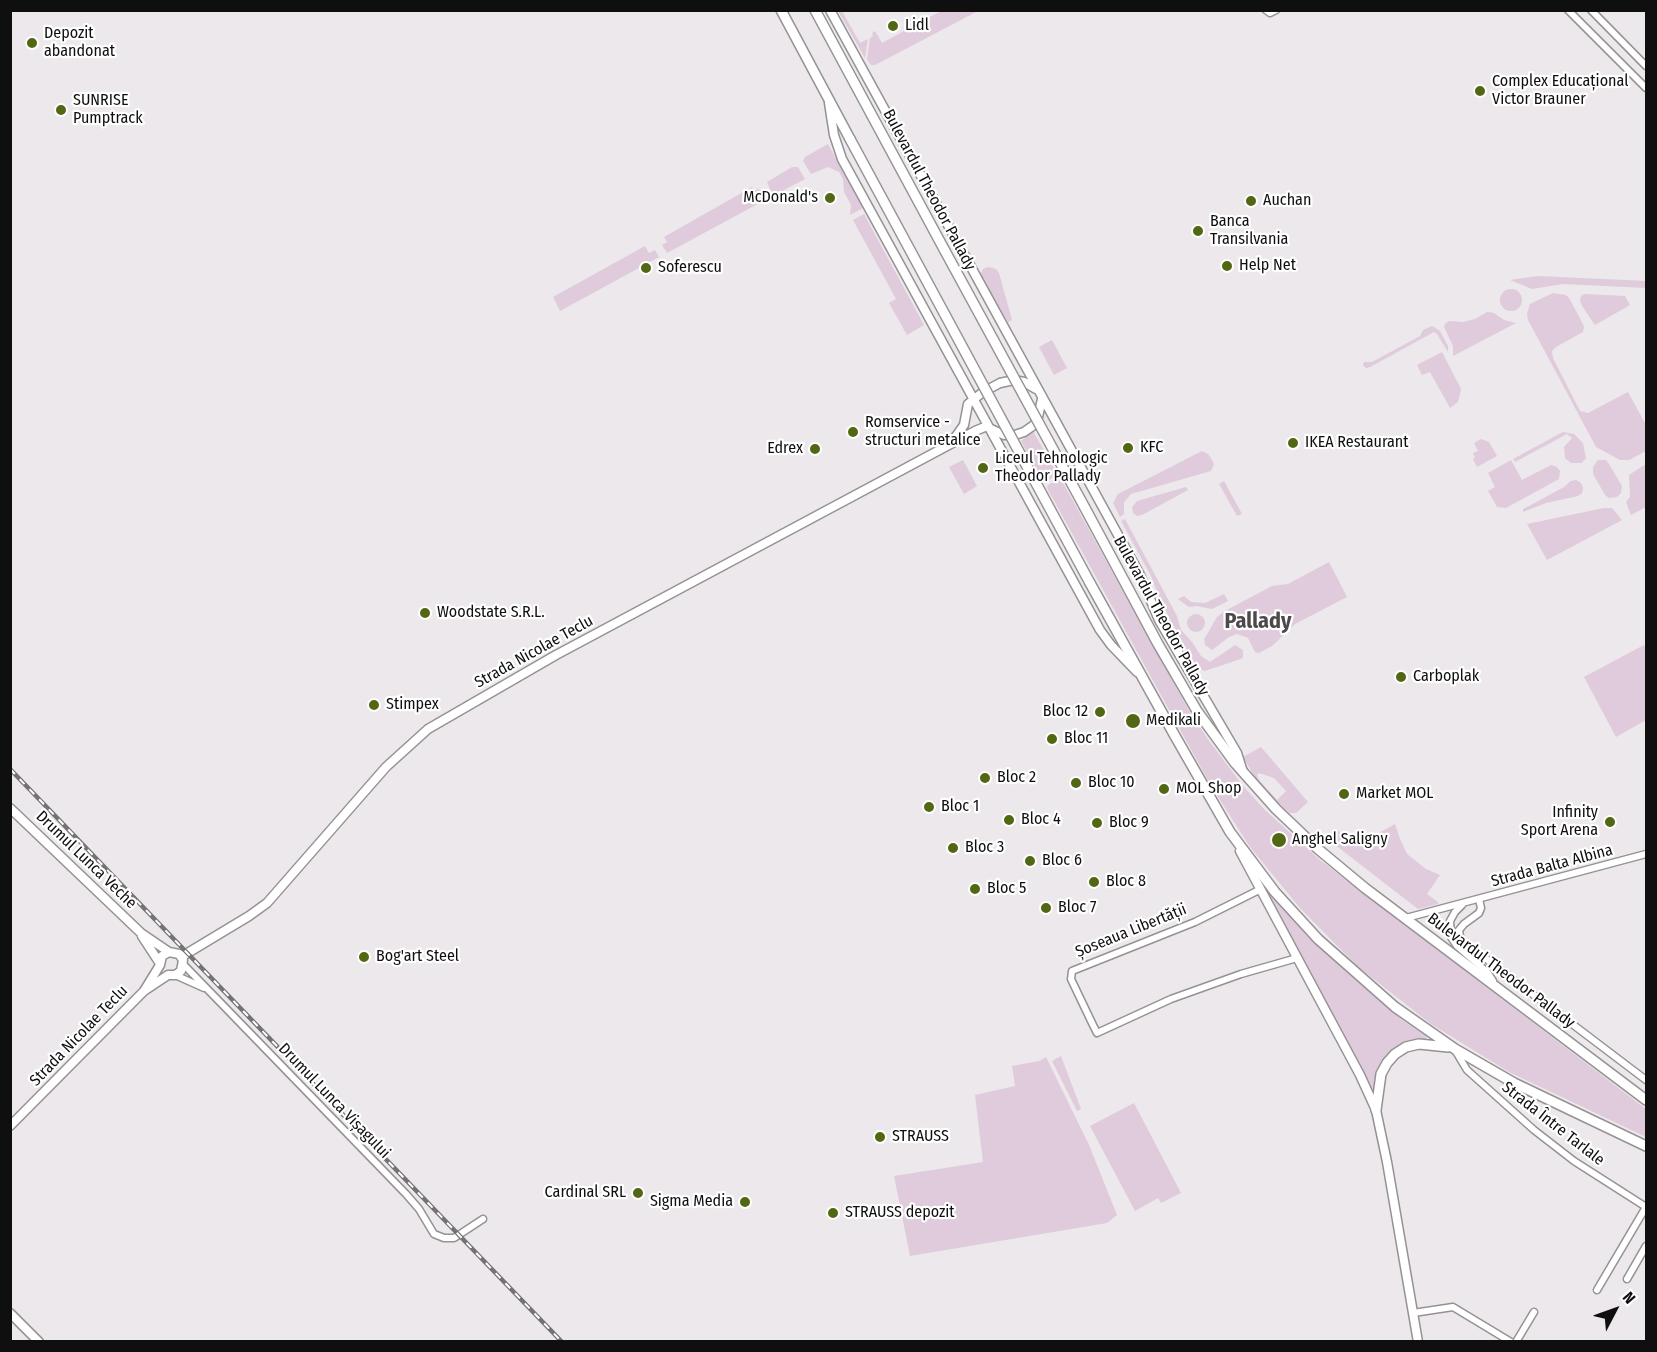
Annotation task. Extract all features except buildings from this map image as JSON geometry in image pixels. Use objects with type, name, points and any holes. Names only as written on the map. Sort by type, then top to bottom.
[{"type":"main road","points":[[781,10],[1143,678],[1230,832],[1275,892],[1318,939],[1395,1007],[1455,1049],[1514,1083],[1647,1146]]},
{"type":"main road","name":"Bulevardul Theodor Pallady","points":[[815,10],[1188,697],[1213,735],[1244,774],[1311,843],[1406,918],[1647,1100]]},
{"type":"main road","points":[[1376,1110],[1382,1074],[1395,1054],[1406,1047],[1419,1044],[1455,1049]]},
{"type":"street","points":[[830,10],[1140,575],[1159,620],[1237,753],[1244,774]]},
{"type":"street","points":[[1266,10],[1270,13],[1276,10]]},
{"type":"street","points":[[1568,10],[1647,88]]},
{"type":"street","points":[[1591,10],[1647,66]]},
{"type":"street","points":[[829,100],[834,135],[842,159],[972,399],[1100,630],[1111,645],[1143,678]]},
{"type":"street","points":[[950,444],[963,427],[967,406],[972,399],[993,386],[1010,381],[1024,382],[1041,395]]},
{"type":"street","points":[[987,426],[1004,435],[1024,432],[1034,424],[1038,417],[1041,395]]},
{"type":"street","points":[[950,444],[987,426]]},
{"type":"street","points":[[950,444],[983,432],[992,435]]},
{"type":"street","name":"Strada Nicolae Teclu","points":[[144,991],[181,971],[182,961],[267,903],[386,766],[428,729],[556,656],[950,444]]},
{"type":"street","name":"Drumul Lunca Veche","points":[[10,808],[141,933],[168,952]]},
{"type":"street","points":[[1230,832],[1376,1110],[1418,1341]]},
{"type":"street","name":"Strada Balta Albina","points":[[1406,918],[1647,854]]},
{"type":"street","name":"Șoseaua Libertății","points":[[1261,889],[1195,922],[1072,971],[1071,979],[1097,1033],[1171,999],[1241,974],[1297,958]]},
{"type":"street","points":[[1479,899],[1481,908],[1479,913],[1459,930],[1464,942],[1647,1080]]},
{"type":"street","points":[[1465,903],[1452,916],[1449,925],[1451,937],[1464,954],[1486,972],[1496,985]]},
{"type":"street","name":"Drumul Lunca Veche","points":[[141,933],[160,964]]},
{"type":"street","points":[[168,952],[176,952],[182,961]]},
{"type":"street","name":"Strada Nicolae Teclu","points":[[10,1126],[144,991],[160,964],[162,956],[168,952]]},
{"type":"street","name":"Drumul Lunca Vișagului","points":[[182,961],[406,1194],[419,1209],[434,1234],[444,1238],[454,1238],[483,1219]]},
{"type":"street","points":[[160,964],[163,972],[172,975]]},
{"type":"street","name":"Drumul Lunca Vișagului","points":[[172,975],[210,991]]},
{"type":"street","name":"Strada Între Tarlale","points":[[1455,1049],[1467,1070],[1534,1130],[1574,1161],[1647,1207]]},
{"type":"street","points":[[1597,1290],[1647,1207]]},
{"type":"street","points":[[1627,1279],[1647,1246]]},
{"type":"street","points":[[1413,1313],[1453,1307],[1511,1341]]},
{"type":"street","points":[[1516,1341],[1534,1312]]},
{"type":"street","points":[[10,1313],[39,1341]]},
{"type":"shaded area","points":[[838,11],[842,11],[860,43],[868,39],[865,58]]},
{"type":"shaded area","points":[[941,11],[978,11],[875,65],[871,65],[867,59],[872,33],[875,31],[882,43]]},
{"type":"shaded area","points":[[828,144],[863,208],[850,215],[851,205],[844,192],[843,179],[839,172],[828,167],[811,174],[803,161],[805,157]]},
{"type":"shaded area","points":[[792,167],[798,167],[805,179],[773,196],[767,182]]},
{"type":"shaded area","points":[[752,187],[754,191],[759,189],[765,200],[667,253],[662,245],[667,242],[664,237]]},
{"type":"shaded area","points":[[864,214],[924,325],[907,335],[889,303],[896,299],[853,220]]},
{"type":"shaded area","points":[[645,246],[649,253],[655,250],[659,257],[560,311],[553,297]]},
{"type":"shaded area","points":[[988,267],[996,269],[999,273],[1012,320],[1008,322],[980,275],[983,269]]},
{"type":"shaded area","points":[[1538,276],[1646,281],[1646,288],[1563,284],[1532,289],[1510,280]]},
{"type":"shaded area","points":[[1511,289],[1519,292],[1522,300],[1519,308],[1511,311],[1503,308],[1500,300],[1503,292]]},
{"type":"shaded area","points":[[1553,293],[1566,295],[1569,298],[1584,326],[1583,332],[1552,351],[1553,358],[1580,411],[1588,413],[1628,392],[1646,425],[1646,451],[1629,460],[1620,460],[1596,447],[1528,320],[1530,304]]},
{"type":"shaded area","points":[[1584,294],[1625,296],[1630,305],[1595,325],[1582,306],[1580,300]]},
{"type":"shaded area","points":[[1487,312],[1516,323],[1453,356],[1453,346],[1444,327],[1445,324],[1449,321],[1463,322],[1475,319]]},
{"type":"shaded area","points":[[1432,326],[1440,331],[1448,346],[1448,352],[1434,332],[1370,367],[1366,368],[1363,365],[1364,362],[1372,362],[1420,336],[1423,330]]},
{"type":"shaded area","points":[[1052,340],[1067,368],[1054,375],[1039,347]]},
{"type":"shaded area","points":[[1442,352],[1461,389],[1458,402],[1450,408],[1430,372],[1422,375],[1417,365]]},
{"type":"shaded area","points":[[1033,431],[1056,472],[1048,481],[1042,479],[1021,441]]},
{"type":"shaded area","points":[[1563,432],[1574,434],[1583,443],[1586,458],[1582,463],[1571,463],[1565,458],[1564,447],[1572,438],[1567,434],[1515,462],[1513,459]]},
{"type":"shaded area","points":[[1481,439],[1489,442],[1497,456],[1477,467],[1473,453],[1478,451],[1474,443]]},
{"type":"shaded area","points":[[1202,451],[1208,454],[1214,464],[1211,471],[1131,494],[1124,502],[1124,514],[1120,517],[1113,503],[1118,494]]},
{"type":"shaded area","points":[[963,460],[977,486],[964,494],[949,467]]},
{"type":"shaded area","points":[[1511,460],[1522,480],[1551,465],[1560,471],[1559,479],[1506,508],[1497,507],[1488,491],[1495,487],[1488,473]]},
{"type":"shaded area","points":[[1598,460],[1606,460],[1622,486],[1621,493],[1617,497],[1609,498],[1605,495],[1593,474],[1593,467]]},
{"type":"shaded area","points":[[1646,464],[1646,507],[1631,515],[1626,502],[1630,497],[1629,475]]},
{"type":"shaded area","points":[[1059,479],[1188,709],[1243,786],[1265,810],[1320,860],[1646,1109],[1646,1137],[1509,1072],[1431,1024],[1357,966],[1300,908],[1250,847],[1211,786],[1047,488]]},
{"type":"shaded area","points":[[1576,480],[1583,488],[1582,493],[1578,496],[1546,503],[1523,512],[1523,509]]},
{"type":"shaded area","points":[[1224,481],[1242,514],[1237,516],[1219,484]]},
{"type":"shaded area","points":[[1186,487],[1188,490],[1142,515],[1137,516],[1133,513],[1132,507],[1137,501]]},
{"type":"shaded area","points":[[1612,508],[1622,520],[1547,560],[1527,524]]},
{"type":"shaded area","points":[[1125,519],[1177,616],[1181,630],[1201,656],[1210,662],[1235,645],[1243,650],[1241,659],[1205,671],[1195,666],[1121,521]]},
{"type":"shaded area","points":[[1329,562],[1347,597],[1295,624],[1272,646],[1259,653],[1255,652],[1248,638],[1237,634],[1212,650],[1205,645],[1204,639],[1217,617],[1223,612],[1272,586],[1288,584]]},
{"type":"shaded area","points":[[1224,594],[1228,601],[1212,609],[1189,607],[1178,599],[1184,596],[1191,602],[1205,603]]},
{"type":"shaded area","points":[[1192,614],[1200,614],[1205,619],[1203,630],[1192,632],[1187,627],[1187,619]]},
{"type":"shaded area","points":[[1644,645],[1646,649],[1646,720],[1616,737],[1584,677]]},
{"type":"shaded area","points":[[1261,747],[1308,802],[1296,813],[1290,813],[1260,786],[1243,757]],"holes":[[[1259,773],[1274,778],[1286,791],[1277,800],[1257,775]]]},
{"type":"shaded area","points":[[1395,824],[1407,854],[1426,869],[1440,875],[1427,894],[1438,904],[1418,909],[1329,838],[1337,830],[1357,845]]},
{"type":"shaded area","points":[[1258,878],[1308,935],[1351,976],[1402,1020],[1427,1037],[1425,1040],[1405,1043],[1373,1089],[1370,1087]]},
{"type":"shaded area","points":[[1061,1056],[1081,1109],[1077,1111],[1052,1061]]},
{"type":"shaded area","points":[[1046,1057],[1089,1145],[1117,1215],[1107,1223],[910,1256],[894,1176],[983,1162],[975,1095],[1015,1086],[1012,1066],[1039,1061]]},
{"type":"shaded area","points":[[1134,1103],[1181,1193],[1161,1203],[1158,1198],[1135,1211],[1090,1126]]},
{"type":"railway","points":[[10,769],[562,1342]]},
{"type":"place","name":"Lidl","points":[[893,26]]},
{"type":"place","name":"Depozit abandonat","points":[[32,43]]},
{"type":"place","name":"Complex Educațional Victor Brauner","points":[[1480,91]]},
{"type":"place","name":"SUNRISE Pumptrack","points":[[61,110]]},
{"type":"place","name":"McDonald's","points":[[830,198]]},
{"type":"place","name":"Auchan","points":[[1251,201]]},
{"type":"place","name":"Banca Transilvania","points":[[1198,231]]},
{"type":"place","name":"Help Net","points":[[1227,266]]},
{"type":"place","name":"Soferescu","points":[[646,268]]},
{"type":"place","name":"Romservice - structuri metalice","points":[[853,432]]},
{"type":"place","name":"IKEA Restaurant","points":[[1293,443]]},
{"type":"place","name":"KFC","points":[[1128,448]]},
{"type":"place","name":"Edrex","points":[[815,449]]},
{"type":"place","name":"Liceul Tehnologic Theodor Pallady","points":[[983,468]]},
{"type":"place","name":"Woodstate S.R.L.","points":[[425,613]]},
{"type":"place","name":"Carboplak","points":[[1401,677]]},
{"type":"place","name":"Stimpex","points":[[374,705]]},
{"type":"place","name":"Bloc 12","points":[[1100,712]]},
{"type":"place","name":"Medikali","points":[[1133,721]]},
{"type":"place","name":"Bloc 11","points":[[1052,739]]},
{"type":"place","name":"Bloc 2","points":[[985,778]]},
{"type":"place","name":"Bloc 10","points":[[1076,783]]},
{"type":"place","name":"MOL Shop","points":[[1164,789]]},
{"type":"place","name":"Market MOL","points":[[1344,794]]},
{"type":"place","name":"Bloc 1","points":[[929,807]]},
{"type":"place","name":"Bloc 4","points":[[1009,820]]},
{"type":"place","name":"Infinity Sport Arena","points":[[1610,822]]},
{"type":"place","name":"Bloc 9","points":[[1097,823]]},
{"type":"place","name":"Anghel Saligny","points":[[1279,840]]},
{"type":"place","name":"Bloc 3","points":[[953,848]]},
{"type":"place","name":"Bloc 6","points":[[1030,861]]},
{"type":"place","name":"Bloc 8","points":[[1094,882]]},
{"type":"place","name":"Bloc 5","points":[[975,889]]},
{"type":"place","name":"Bloc 7","points":[[1046,908]]},
{"type":"place","name":"Bog'art Steel","points":[[364,957]]},
{"type":"place","name":"STRAUSS","points":[[880,1137]]},
{"type":"place","name":"Cardinal SRL","points":[[638,1193]]},
{"type":"place","name":"Sigma Media","points":[[745,1202]]},
{"type":"place","name":"STRAUSS depozit","points":[[833,1213]]},
{"type":"district","name":"Pallady","points":[[1258,622]]}]
